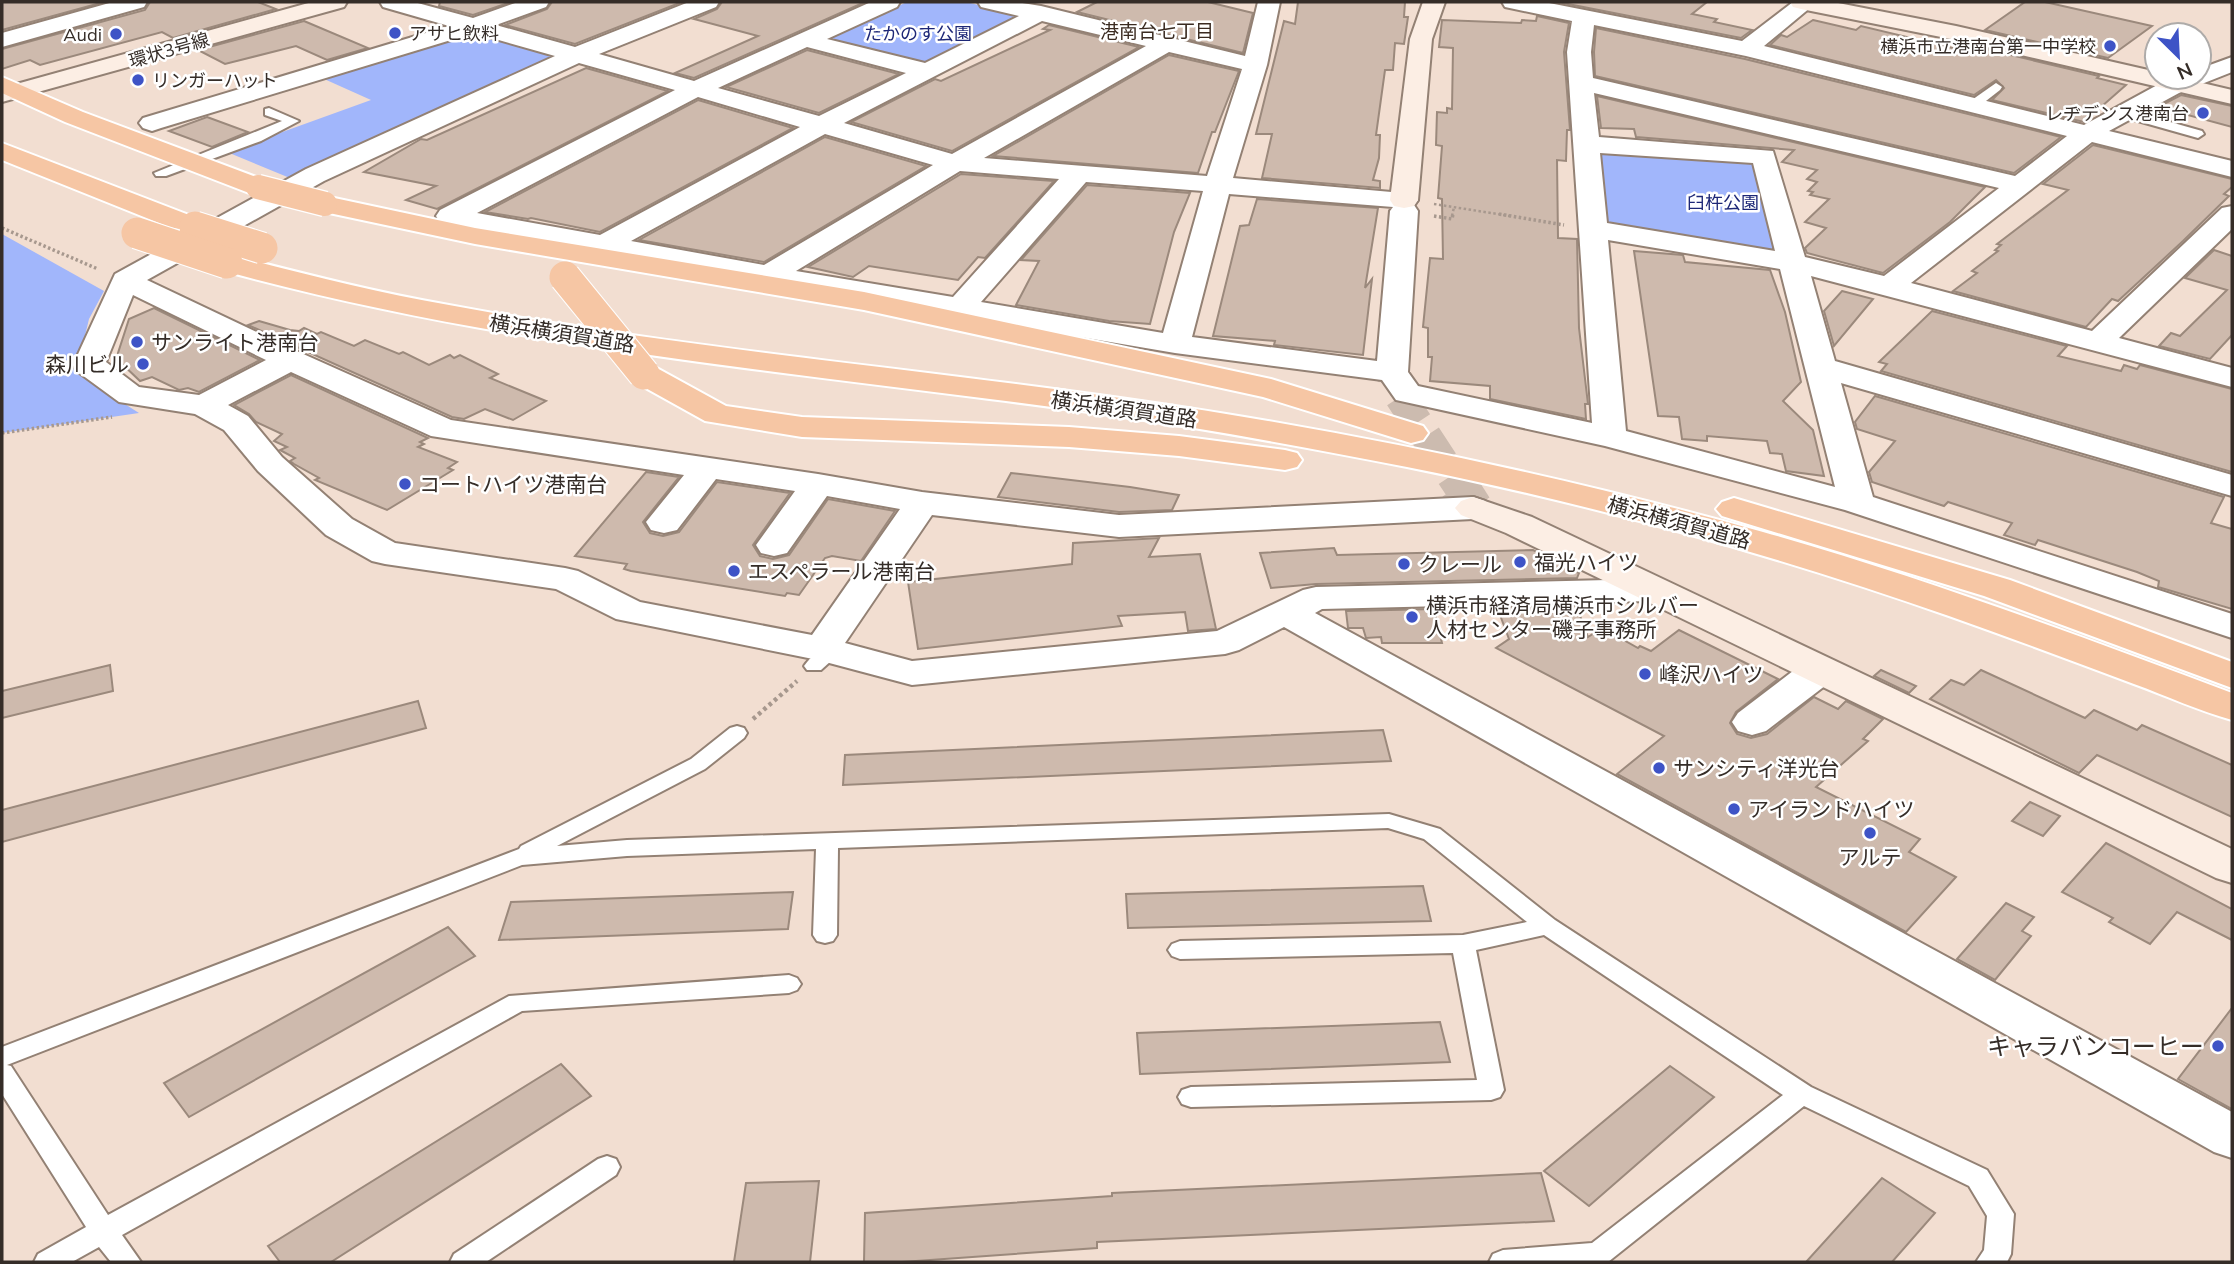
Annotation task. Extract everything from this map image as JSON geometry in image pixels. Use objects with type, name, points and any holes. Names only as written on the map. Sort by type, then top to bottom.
[{"type":"highway","points":[[4,90],[195,162],[250,192]]},
{"type":"highway","points":[[4,90],[61,121],[64,132],[161,173],[522,257],[565,277],[644,374],[717,414],[802,428],[1069,437],[1179,446],[1325,465],[1511,497],[1713,544],[2079,649]]},
{"type":"highway","name":"横浜横須賀道路","points":[[2,151],[179,221],[262,248],[412,285],[544,310],[1226,400],[1411,433],[1712,502],[1997,588],[2232,676]]},
{"type":"highway","points":[[313,209],[877,303],[1271,389],[1411,433]]},
{"type":"highway","name":"横浜横須賀道路","points":[[125,229],[281,279],[385,303],[525,329],[1132,408],[1341,444],[1544,486],[1727,534],[1884,582],[2079,649],[2232,707]]},
{"type":"street","points":[[2,40],[136,2]]},
{"type":"street","name":"環状3号線","points":[[4,90],[304,2]]},
{"type":"street","name":"環状3号線","points":[[4,90],[336,2]]},
{"type":"street","points":[[391,2],[955,163],[1218,184],[1404,206]]},
{"type":"street","points":[[152,123],[475,25],[538,2]]},
{"type":"street","points":[[708,2],[577,55],[315,175],[125,280],[89,365],[130,395],[197,405],[236,423],[270,464],[339,527],[385,553],[565,579],[629,611],[823,656],[912,673],[1225,642],[1316,598],[1650,590]]},
{"type":"street","points":[[890,2],[698,88],[450,216],[769,275],[1175,344],[1392,372]]},
{"type":"street","points":[[989,2],[1255,65]]},
{"type":"street","points":[[1434,2],[1421,39],[1404,206],[1392,372],[1407,393],[1611,437],[1857,503],[2232,626]]},
{"type":"street","points":[[1513,2],[1746,49],[2232,169]]},
{"type":"street","points":[[1746,49],[1804,2],[2143,69]]},
{"type":"street","points":[[1175,344],[1218,184],[1255,65],[1263,3]]},
{"type":"street","points":[[605,244],[822,125],[1041,13]]},
{"type":"street","points":[[1584,17],[1579,52],[1611,437]]},
{"type":"street","points":[[805,40],[928,71]]},
{"type":"street","points":[[769,275],[955,163],[1166,44]]},
{"type":"street","points":[[2213,71],[2232,64]]},
{"type":"street","points":[[1582,83],[2020,185]]},
{"type":"street","points":[[2213,88],[2232,97]]},
{"type":"street","points":[[1889,286],[2087,133],[2168,91]]},
{"type":"street","points":[[1756,122],[1857,503]]},
{"type":"street","points":[[1586,144],[1764,156]]},
{"type":"street","points":[[961,307],[1078,174]]},
{"type":"street","points":[[2098,342],[2232,214]]},
{"type":"street","points":[[1592,229],[1793,263],[2232,378]]},
{"type":"street","points":[[125,280],[290,360],[443,429],[818,484],[922,503],[1119,526],[1473,508],[1519,525],[2232,867]]},
{"type":"street","points":[[115,417],[197,405],[290,360]]},
{"type":"street","points":[[1821,367],[2232,486]]},
{"type":"street","points":[[664,522],[707,468]]},
{"type":"street","points":[[774,545],[818,484]]},
{"type":"street","points":[[823,656],[922,503]]},
{"type":"street","points":[[1285,612],[2232,1137]]},
{"type":"street","points":[[1752,722],[1820,670]]},
{"type":"lane","points":[[1973,105],[1996,87]]},
{"type":"lane","points":[[161,173],[195,162],[293,121],[269,112]]},
{"type":"lane","points":[[2124,113],[2198,134]]},
{"type":"lane","points":[[2,1056],[519,857],[698,764],[737,733]]},
{"type":"lane","points":[[519,857],[627,848],[1389,821],[1432,834],[1547,926],[1802,1094],[1978,1178],[2001,1214],[1997,1254],[1990,1262]]},
{"type":"lane","points":[[825,935],[828,841]]},
{"type":"lane","points":[[1180,950],[1463,944],[1547,926]]},
{"type":"lane","points":[[1191,1097],[1491,1090],[1463,944]]},
{"type":"lane","points":[[48,1262],[517,1002],[789,984]]},
{"type":"lane","points":[[2,1073],[103,1231],[127,1262]]},
{"type":"lane","points":[[1503,1262],[1598,1254],[1802,1094]]},
{"type":"lane","points":[[464,1262],[607,1167]]},
{"type":"path","points":[[1404,206],[1592,229]]},
{"type":"path","points":[[2,228],[125,280]]},
{"type":"path","points":[[2,433],[115,417]]},
{"type":"path","points":[[737,733],[823,656]]},
{"type":"green space","name":"たかのす公園","points":[[907,2],[966,2],[1024,16],[922,65],[823,40]]},
{"type":"green space","points":[[475,25],[577,55],[302,183],[227,152],[371,100],[313,74]]},
{"type":"green space","name":"臼杵公園","points":[[1586,144],[1764,156],[1793,263],[1592,229]]},
{"type":"green space","points":[[2,234],[104,291],[89,319],[76,373],[139,413],[2,433]]},
{"type":"building","points":[[2,2],[104,2],[2,30]]},
{"type":"building","points":[[150,2],[258,2],[276,9],[173,38],[162,32],[40,65],[30,60],[2,69],[2,49],[145,10]]},
{"type":"building","points":[[440,2],[511,2],[473,15],[439,6]]},
{"type":"building","points":[[552,2],[682,2],[575,44],[505,25],[547,9]]},
{"type":"building","points":[[722,2],[865,2],[694,78],[675,73],[758,36],[694,19],[717,9]]},
{"type":"building","points":[[1097,2],[1208,2],[1253,13],[1243,53],[1077,12]]},
{"type":"building","points":[[1298,2],[1405,2],[1404,17],[1408,17],[1404,44],[1395,43],[1393,70],[1385,70],[1376,135],[1380,135],[1379,158],[1373,180],[1380,181],[1380,188],[1262,178],[1272,134],[1256,134],[1284,21],[1295,24]]},
{"type":"building","points":[[1707,2],[1692,14],[1752,30],[1741,38],[1563,3]]},
{"type":"building","points":[[2025,2],[2045,2],[2143,24],[2143,33],[2108,58],[1985,30]]},
{"type":"building","points":[[1537,16],[1569,23],[1564,52],[1570,130],[1567,130],[1566,161],[1557,160],[1558,238],[1577,239],[1579,328],[1588,404],[1585,404],[1586,419],[1490,399],[1490,386],[1430,381],[1432,357],[1428,357],[1428,328],[1423,327],[1430,258],[1443,259],[1442,199],[1438,198],[1442,146],[1436,145],[1437,112],[1447,113],[1447,108],[1452,109],[1453,48],[1439,47],[1442,20],[1521,23],[1522,20],[1536,21]]},
{"type":"building","points":[[1813,20],[1856,30],[1861,26],[1957,49],[1964,44],[2099,76],[2097,78],[2126,85],[2084,122],[1992,100],[2004,88],[1996,80],[1974,95],[1770,45],[1781,35],[1787,37]]},
{"type":"building","points":[[304,21],[368,48],[327,60],[296,46],[225,64],[198,50]]},
{"type":"building","points":[[1049,25],[1139,47],[952,151],[851,122],[935,79],[941,81],[1050,30],[1043,29]]},
{"type":"building","points":[[1596,28],[1745,59],[2061,137],[2014,173],[1595,76]]},
{"type":"building","points":[[807,50],[899,74],[819,113],[726,87]]},
{"type":"building","points":[[1169,55],[1239,71],[1215,132],[1212,132],[1198,173],[993,156]]},
{"type":"building","points":[[586,68],[668,91],[437,209],[406,200],[436,186],[364,172],[421,139],[427,140]]},
{"type":"building","name":"レヂデンス港南台","points":[[2181,95],[2232,106],[2232,127],[2158,107]]},
{"type":"building","points":[[1597,96],[1985,187],[1950,222],[1883,273],[1807,253],[1805,248],[1826,228],[1805,222],[1829,199],[1810,195],[1813,192],[1808,191],[1817,182],[1807,179],[1817,170],[1782,162],[1794,150],[1636,137],[1634,129],[1601,128]]},
{"type":"building","points":[[698,100],[793,128],[600,232],[485,212]]},
{"type":"building","points":[[207,117],[248,132],[212,147],[169,131]]},
{"type":"building","points":[[825,137],[926,166],[764,262],[639,240]]},
{"type":"building","points":[[2093,145],[2232,179],[2232,187],[2224,194],[2229,196],[2118,301],[2112,299],[2086,327],[1953,291],[1977,273],[1972,271],[1998,251],[1995,250],[2001,245],[1997,244],[2068,190],[2043,184]]},
{"type":"building","points":[[961,174],[1054,181],[985,258],[978,257],[958,280],[869,266],[853,277],[808,267]]},
{"type":"building","points":[[1087,185],[1190,193],[1174,232],[1150,324],[1109,321],[1016,305],[1039,261],[1021,260]]},
{"type":"building","points":[[1257,199],[1378,208],[1365,288],[1372,279],[1363,355],[1274,345],[1275,341],[1213,336],[1240,226],[1249,225]]},
{"type":"building","points":[[2214,250],[2232,256],[2232,335],[2210,359],[2159,346],[2171,333],[2180,336],[2227,290],[2185,278]]},
{"type":"building","points":[[1634,251],[1683,255],[1685,262],[1770,270],[1785,312],[1801,382],[1783,401],[1813,430],[1824,476],[1786,471],[1782,454],[1770,453],[1767,441],[1707,436],[1707,441],[1682,439],[1679,417],[1658,416]]},
{"type":"building","points":[[1842,291],[1873,299],[1834,346],[1824,311]]},
{"type":"building","points":[[154,308],[260,360],[199,392],[188,388],[179,390],[152,377],[140,381],[118,360],[118,353],[129,319]]},
{"type":"building","points":[[1932,311],[2067,346],[2058,356],[2121,371],[2124,365],[2137,369],[2140,365],[2232,389],[2232,472],[1881,371],[1887,364],[1879,362]]},
{"type":"building","points":[[259,321],[290,330],[299,331],[304,328],[317,334],[321,332],[354,346],[365,340],[399,354],[403,352],[429,365],[450,355],[454,358],[460,355],[498,374],[490,378],[546,401],[513,420],[485,409],[464,419],[452,417],[248,325]]},
{"type":"building","points":[[291,375],[428,438],[420,442],[424,444],[418,447],[457,462],[448,468],[453,470],[387,510],[315,480],[319,478],[294,464],[290,461],[295,458],[280,450],[287,447],[274,441],[282,434],[256,422],[234,405]]},
{"type":"building","points":[[1875,396],[2224,497],[2211,523],[2232,529],[2232,609],[2158,587],[2159,581],[2137,572],[2038,540],[2035,545],[2004,535],[2012,523],[1948,502],[1944,506],[1872,482],[1869,472],[1895,441],[1857,429],[1855,422]]},
{"type":"building","points":[[646,472],[679,477],[643,522],[650,533],[663,536],[679,532],[717,482],[790,493],[753,545],[760,556],[773,559],[789,555],[828,499],[895,511],[861,561],[832,556],[825,558],[799,595],[787,593],[785,596],[631,571],[624,569],[627,564],[575,556]]},
{"type":"building","points":[[1011,473],[1179,495],[1172,510],[1119,512],[998,497]]},
{"type":"building","points":[[1159,538],[1149,557],[1200,554],[1216,629],[1188,631],[1185,612],[1118,616],[1122,626],[918,649],[908,582],[1072,564],[1073,543]]},
{"type":"building","points":[[1334,548],[1337,555],[1533,550],[1579,573],[1577,578],[1316,584],[1271,588],[1260,553]]},
{"type":"building","points":[[1576,605],[1588,637],[1602,628],[1638,648],[1640,646],[1651,651],[1679,630],[1778,679],[1736,712],[1730,723],[1737,734],[1751,738],[1767,734],[1814,697],[1838,709],[1846,701],[1883,719],[1863,739],[1868,741],[1816,787],[1920,839],[1909,852],[1956,877],[1906,932],[1617,774],[1664,736],[1496,648],[1509,639],[1497,607]]},
{"type":"building","points":[[1434,609],[1442,643],[1382,643],[1381,637],[1366,638],[1363,628],[1348,628],[1346,611]]},
{"type":"building","points":[[110,665],[113,691],[2,718],[2,691]]},
{"type":"building","points":[[1881,670],[1916,686],[1909,693],[1874,676]]},
{"type":"building","points":[[1981,670],[2085,718],[2094,710],[2137,730],[2142,725],[2232,765],[2232,817],[2097,755],[2079,773],[1930,699],[1951,680],[1964,685]]},
{"type":"building","points":[[418,701],[426,728],[2,842],[2,810]]},
{"type":"building","points":[[1383,730],[1391,761],[843,785],[845,755]]},
{"type":"building","points":[[2030,802],[2060,816],[2043,836],[2012,821]]},
{"type":"building","points":[[2106,843],[2232,909],[2232,940],[2177,912],[2150,944],[2109,922],[2113,918],[2062,892]]},
{"type":"building","points":[[1423,886],[1431,921],[1128,928],[1126,894]]},
{"type":"building","points":[[793,892],[788,929],[499,940],[511,902]]},
{"type":"building","points":[[2006,903],[2034,917],[2022,931],[2031,936],[1995,980],[1957,959]]},
{"type":"building","points":[[448,927],[475,956],[189,1117],[164,1083]]},
{"type":"building","name":"キャラバンコーヒー","points":[[2232,1008],[2232,1109],[2178,1079]]},
{"type":"building","points":[[1440,1022],[1450,1062],[1140,1074],[1137,1033]]},
{"type":"building","points":[[561,1064],[591,1096],[331,1262],[280,1262],[268,1246]]},
{"type":"building","points":[[1670,1066],[1714,1097],[1589,1206],[1544,1171]]},
{"type":"building","points":[[1541,1173],[1554,1221],[1097,1242],[1097,1248],[902,1262],[864,1262],[865,1213],[1112,1196],[1112,1193]]},
{"type":"building","points":[[1882,1178],[1935,1213],[1892,1262],[1806,1262]]},
{"type":"building","points":[[819,1181],[810,1262],[734,1262],[746,1183]]},
{"type":"tunnel","points":[[1395,352],[1393,386],[1460,488]]},
{"type":"tunnel","points":[[1459,486],[1473,508]]},
{"type":"place","name":"アサヒ飲料","points":[[395,33]]},
{"type":"place","name":"Audi","points":[[116,34]]},
{"type":"place","name":"横浜市立港南台第一中学校","points":[[2110,46]]},
{"type":"place","name":"リンガーハット","points":[[138,80]]},
{"type":"place","name":"レヂデンス港南台","points":[[2203,113]]},
{"type":"place","name":"サンライト港南台","points":[[137,342]]},
{"type":"place","name":"森川ビル","points":[[143,364]]},
{"type":"place","name":"コートハイツ港南台","points":[[405,484]]},
{"type":"place","name":"福光ハイツ","points":[[1520,562]]},
{"type":"place","name":"クレール","points":[[1404,564]]},
{"type":"place","name":"エスペラール港南台","points":[[734,571]]},
{"type":"place","name":"横浜市経済局横浜市シルバー 人材センター磯子事務所","points":[[1412,617]]},
{"type":"place","name":"峰沢ハイツ","points":[[1645,674]]},
{"type":"place","name":"サンシティ洋光台","points":[[1659,768]]},
{"type":"place","name":"アイランドハイツ","points":[[1734,809]]},
{"type":"place","name":"アルテ","points":[[1870,833]]},
{"type":"place","name":"キャラバンコーヒー","points":[[2218,1046]]},
{"type":"district","name":"港南台七丁目","points":[[1157,31]]}]
